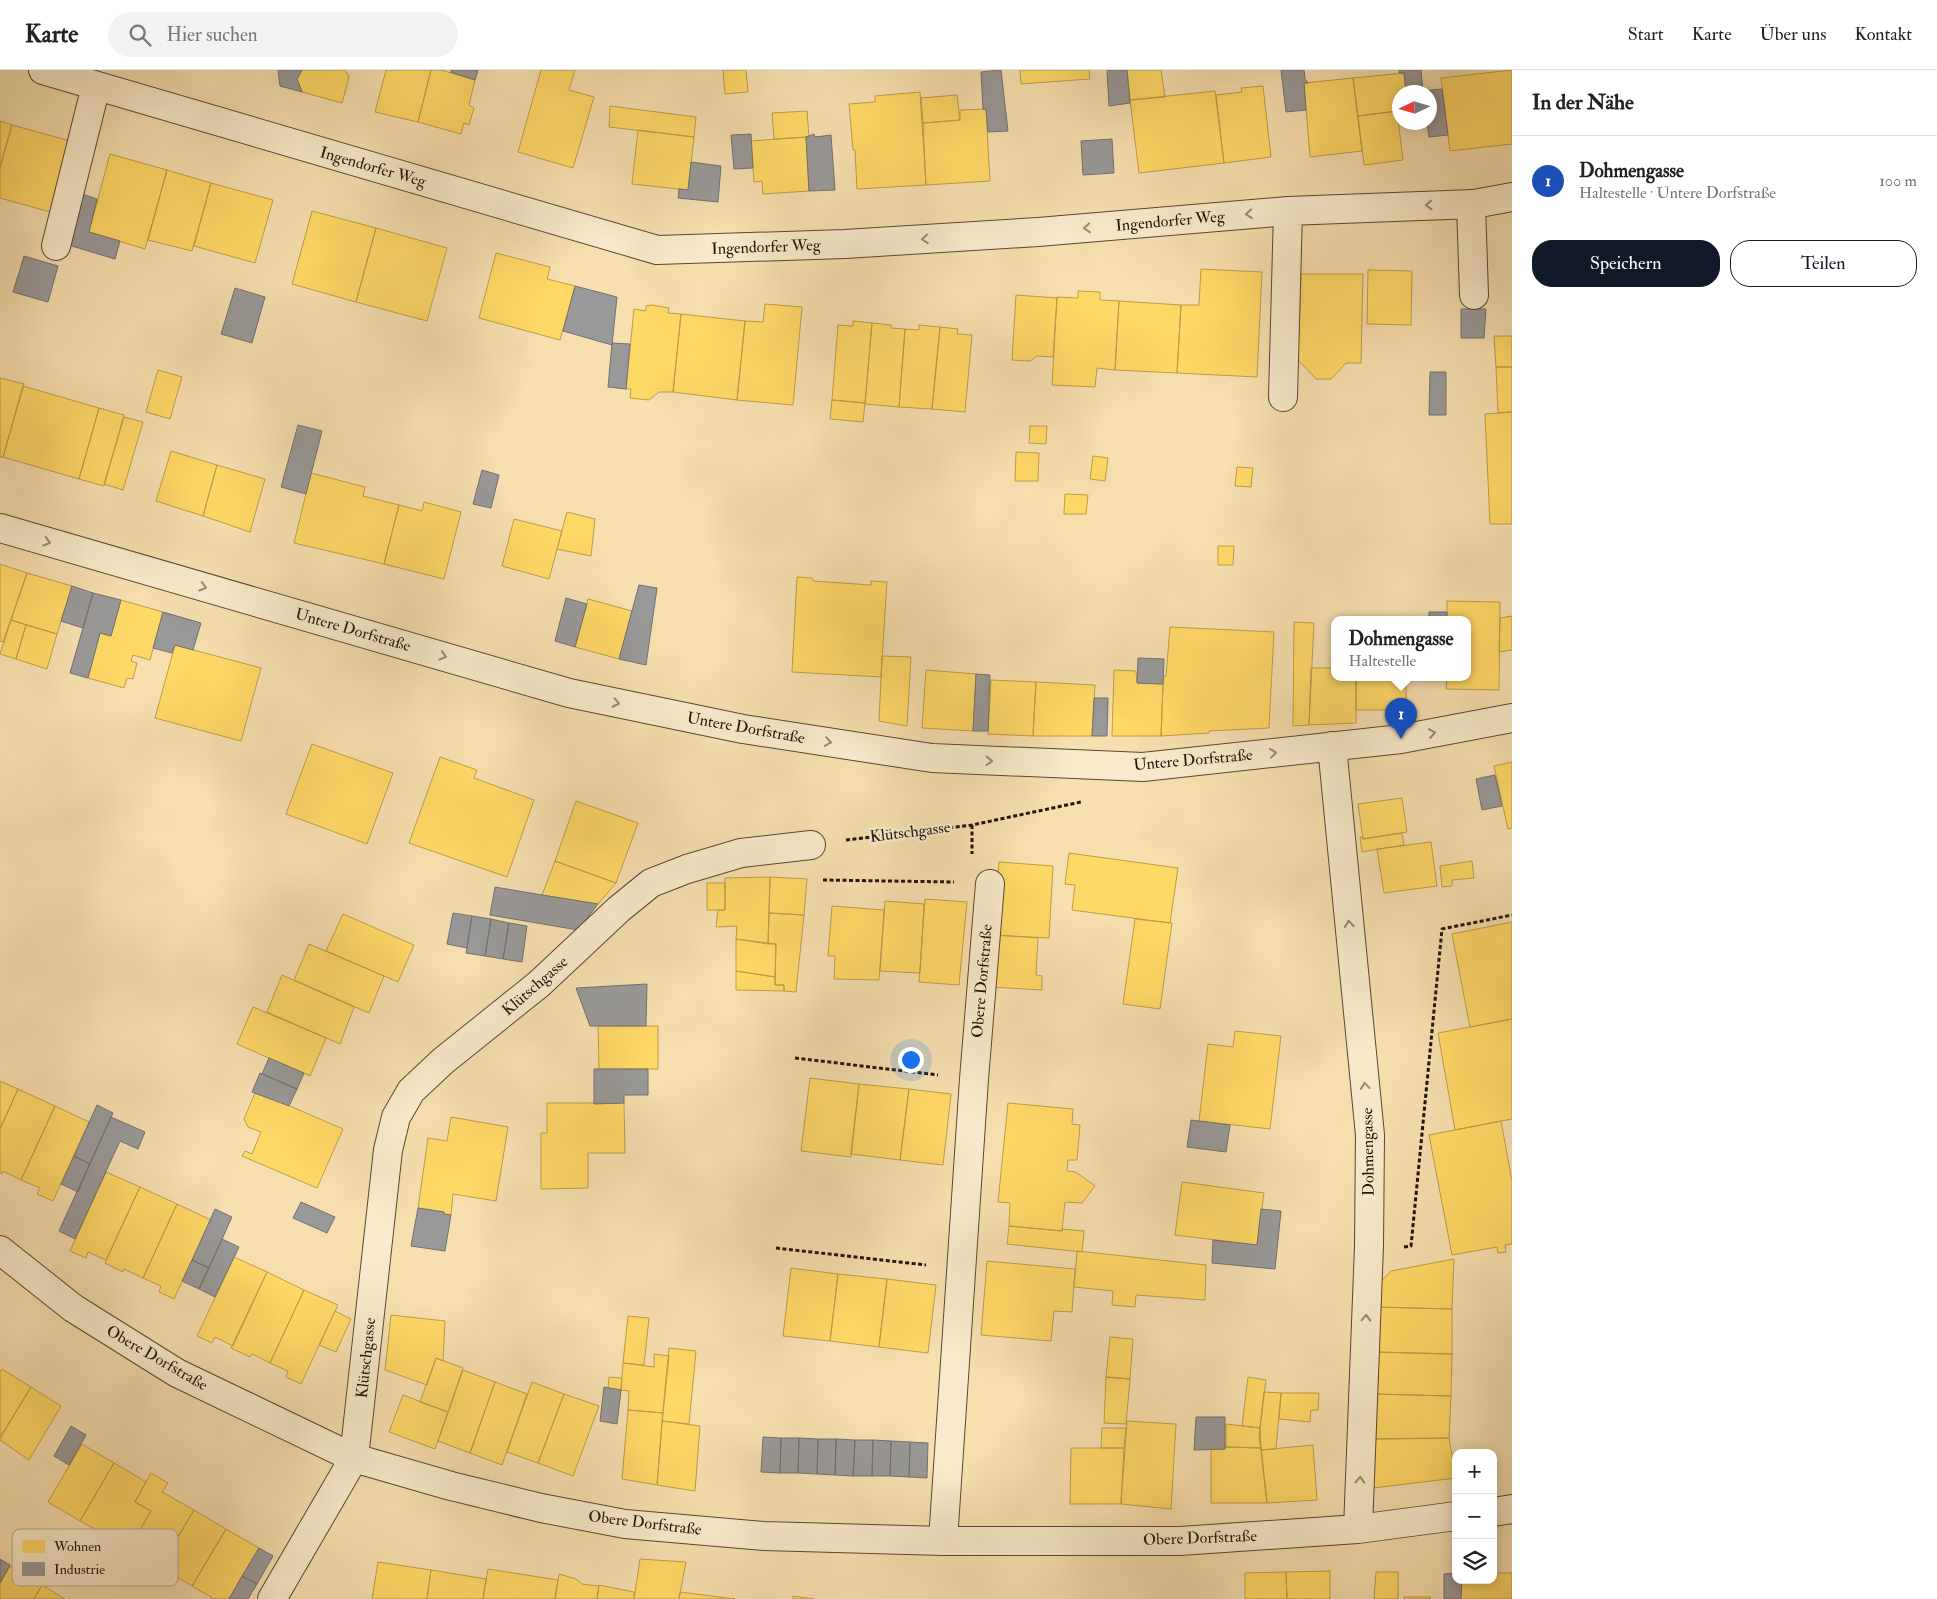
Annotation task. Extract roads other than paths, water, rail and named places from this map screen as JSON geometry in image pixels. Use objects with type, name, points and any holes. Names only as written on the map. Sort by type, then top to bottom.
[{"type":"street","name":"Ingendorfer Weg","points":[[43,70],[657,250],[865,243],[1038,232],[1288,211],[1471,204],[1512,197]]},
{"type":"street","points":[[56,246],[96,86]]},
{"type":"street","points":[[1471,204],[1474,295]]},
{"type":"street","points":[[1283,397],[1288,211]]},
{"type":"street","name":"Untere Dorfstraße","points":[[0,528],[569,693],[743,729],[932,758],[1142,767],[1400,739],[1512,718]]},
{"type":"street","name":"Dohmengasse","points":[[1332,746],[1370,1135],[1368,1255],[1358,1529]]},
{"type":"street","name":"Klütschgasse","points":[[354,1458],[388,1150],[396,1118],[412,1091],[443,1061],[539,984],[619,909],[651,883],[687,869],[741,854],[810,845]]},
{"type":"street","name":"Obere Dorfstraße","points":[[943,1541],[974,1079],[990,884]]},
{"type":"street","name":"Obere Dorfstraße","points":[[0,1250],[73,1308],[177,1373],[354,1458],[452,1486],[541,1508],[625,1524],[764,1536],[943,1541],[1180,1541],[1358,1529],[1452,1517]]},
{"type":"street","points":[[272,1599],[354,1458]]},
{"type":"street","points":[[1497,1511],[1512,1509]]},
{"type":"place","name":"Dohmengasse","points":[[1401,739]]}]
